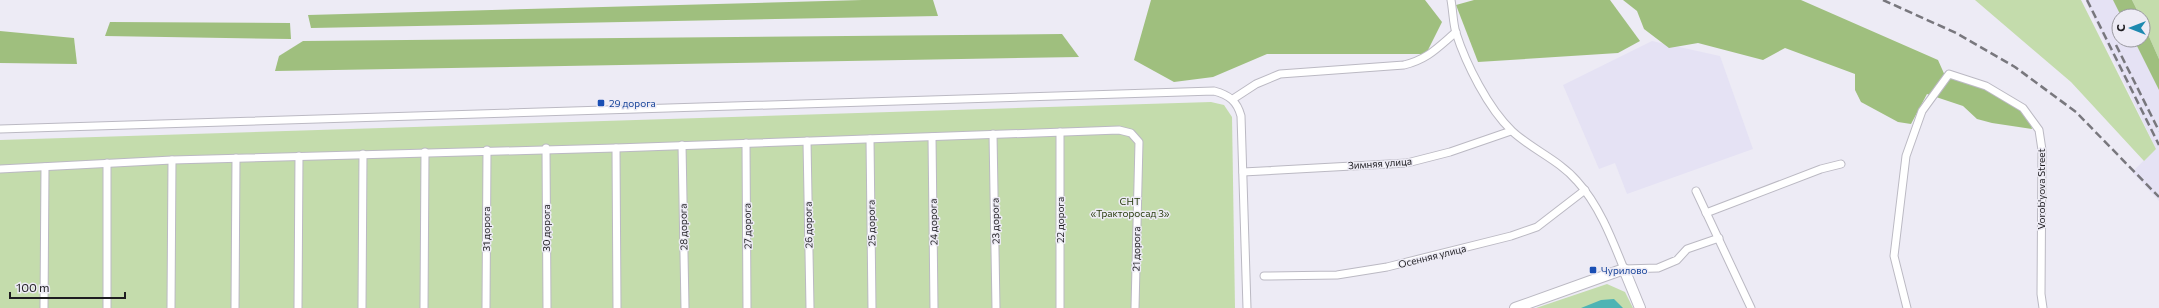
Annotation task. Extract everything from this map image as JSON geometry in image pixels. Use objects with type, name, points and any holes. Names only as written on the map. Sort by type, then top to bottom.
[{"type":"street","points":[[1451,0],[1456,32],[1472,73],[1494,109],[1512,130],[1576,179],[1585,190],[1603,222],[1640,308]]},
{"type":"street","points":[[1233,99],[1256,84],[1280,74],[1404,65],[1418,61],[1434,52],[1456,32]]},
{"type":"street","name":"Vorob'yova Street","points":[[1907,308],[1894,256],[1906,156],[1922,111],[1949,74],[1986,86],[2023,108],[2039,130],[2042,150],[2041,294],[2043,308]]},
{"type":"street","points":[[0,129],[1214,91],[1224,93],[1233,99],[1241,116],[1247,308]]},
{"type":"street","name":"21 дорога","points":[[1060,132],[1119,130],[1131,133],[1139,142],[1135,308]]},
{"type":"street","name":"Зимняя улица","points":[[1243,172],[1407,163],[1450,152],[1512,130]]},
{"type":"street","points":[[0,169],[172,160],[546,148],[616,148],[1060,132]]},
{"type":"street","name":"22 дорога","points":[[1060,132],[1060,308]]},
{"type":"street","name":"23 дорога","points":[[993,134],[996,308]]},
{"type":"street","name":"24 дорога","points":[[932,137],[934,308]]},
{"type":"street","name":"25 дорога","points":[[870,139],[872,308]]},
{"type":"street","name":"26 дорога","points":[[807,141],[810,308]]},
{"type":"street","name":"27 дорога","points":[[746,143],[748,308]]},
{"type":"street","name":"28 дорога","points":[[682,145],[685,308]]},
{"type":"street","name":"30 дорога","points":[[546,148],[547,308]]},
{"type":"street","points":[[616,148],[617,308]]},
{"type":"street","name":"31 дорога","points":[[486,150],[486,308]]},
{"type":"street","points":[[424,308],[425,152]]},
{"type":"street","points":[[362,308],[363,154]]},
{"type":"street","points":[[298,308],[299,156]]},
{"type":"street","points":[[235,308],[236,158]]},
{"type":"street","points":[[171,308],[172,160]]},
{"type":"street","points":[[107,163],[107,308]]},
{"type":"street","points":[[1706,213],[1821,169],[1841,164]]},
{"type":"street","points":[[44,308],[45,167]]},
{"type":"street","name":"Осенняя улица","points":[[1264,276],[1337,275],[1387,267],[1511,236],[1537,227],[1585,190]]},
{"type":"street","points":[[1696,191],[1751,308]]},
{"type":"street","points":[[1515,308],[1624,269],[1658,268],[1677,260],[1686,249],[1719,238]]},
{"type":"shaded area","points":[[2085,0],[2114,0],[2118,8],[2111,8],[2111,48],[2138,48],[2159,88],[2159,201],[2132,172],[2156,149]]},
{"type":"shaded area","points":[[1652,41],[1720,56],[1753,149],[1627,194],[1615,163],[1599,169],[1563,85]]},
{"type":"green space","points":[[862,0],[933,0],[938,16],[311,28],[308,15]]},
{"type":"green space","points":[[1151,0],[1425,0],[1442,22],[1426,54],[1267,54],[1213,77],[1174,82],[1134,60]]},
{"type":"green space","points":[[1474,0],[1610,0],[1640,41],[1618,53],[1478,62],[1456,5]]},
{"type":"green space","points":[[1623,0],[1801,0],[1938,60],[1946,78],[1972,79],[2005,97],[2030,119],[2032,129],[1992,123],[1977,119],[1963,106],[1927,94],[1911,124],[1898,122],[1861,102],[1855,90],[1855,74],[1785,48],[1763,60],[1698,43],[1669,48],[1644,29],[1637,11]]},
{"type":"green space","points":[[1975,0],[2081,0],[2156,149],[2144,161],[2071,82]]},
{"type":"green space","points":[[2113,0],[2132,0],[2136,8],[2117,8]]},
{"type":"green space","points":[[2132,0],[2159,0],[2159,59],[2151,41],[2151,8],[2136,8]]},
{"type":"green space","points":[[110,22],[290,23],[291,39],[105,36]]},
{"type":"green space","points":[[0,31],[74,38],[77,64],[0,63]]},
{"type":"green space","points":[[1062,34],[1079,57],[275,71],[279,56],[303,41]]},
{"type":"green space","points":[[2151,41],[2159,59],[2159,90],[2138,48],[2151,48]]},
{"type":"green space","name":"СНТ «Тракторосад 3»","points":[[1211,102],[1224,105],[1232,117],[1235,308],[0,308],[0,140]]},
{"type":"green space","points":[[1607,284],[1625,292],[1633,308],[1536,308]]},
{"type":"water","name":"Чурилово","points":[[1614,299],[1623,308],[1581,308],[1601,300]]},
{"type":"railway","points":[[1883,0],[1956,33],[2015,67],[2076,112],[2159,197]]},
{"type":"railway","points":[[2087,0],[2159,145]]},
{"type":"railway","points":[[2118,48],[2159,131]]},
{"type":"place","name":"29 дорога","points":[[601,103]]},
{"type":"place","name":"Чурилово","points":[[1593,270]]}]
